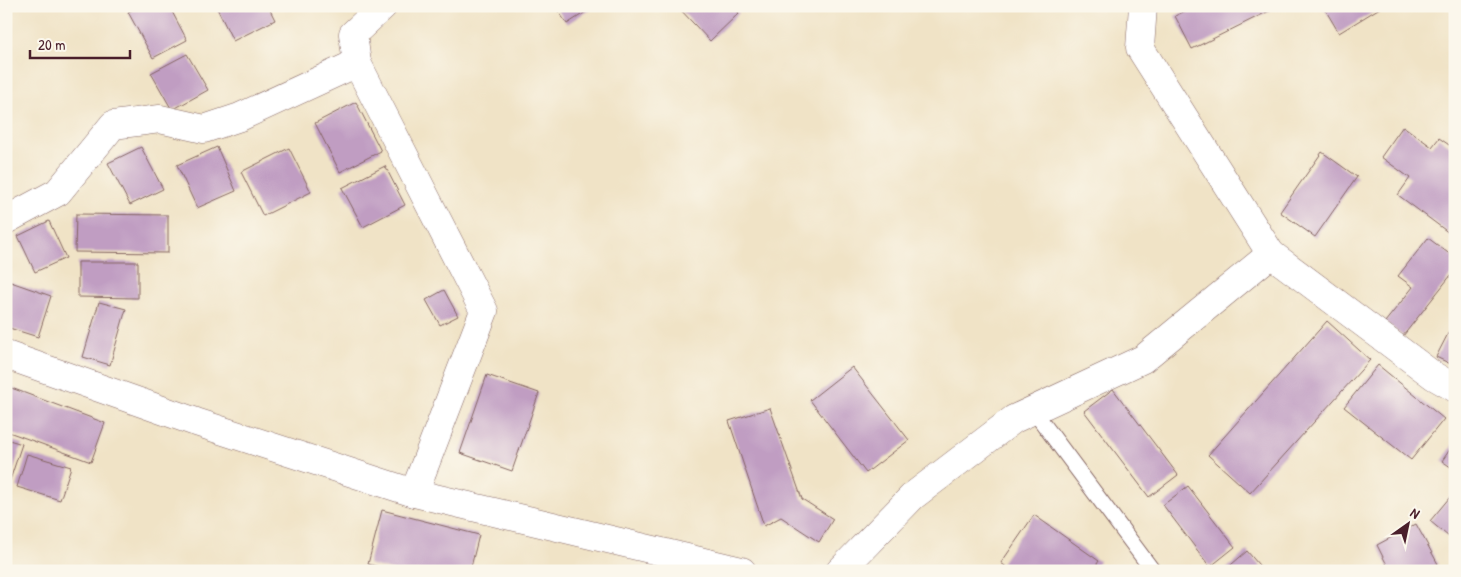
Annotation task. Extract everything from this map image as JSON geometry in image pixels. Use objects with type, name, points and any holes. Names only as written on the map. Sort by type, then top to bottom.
[{"type":"street","points":[[384,6],[353,34],[356,63],[484,311],[414,493]]},
{"type":"street","points":[[1143,6],[1140,48],[1271,254],[1434,376],[1455,388]]},
{"type":"street","points":[[6,220],[58,192],[114,125],[160,119],[204,129],[240,117],[356,63]]},
{"type":"street","points":[[840,571],[913,496],[1014,419],[1143,359],[1271,254]]},
{"type":"street","points":[[6,355],[196,422],[414,493],[742,571]]},
{"type":"lane","points":[[1033,410],[1153,571]]},
{"type":"building","points":[[139,6],[169,6],[187,40],[153,58],[128,12]]},
{"type":"building","points":[[216,6],[268,6],[275,20],[233,41]]},
{"type":"building","points":[[555,6],[595,6],[567,24]]},
{"type":"building","points":[[677,6],[732,6],[739,13],[710,41]]},
{"type":"building","points":[[1195,6],[1269,6],[1271,10],[1192,49],[1175,16]]},
{"type":"building","points":[[1323,6],[1383,6],[1339,33]]},
{"type":"building","points":[[187,54],[208,90],[172,110],[151,73]]},
{"type":"building","points":[[356,102],[381,151],[340,172],[315,123]]},
{"type":"building","points":[[1403,126],[1432,147],[1439,138],[1455,149],[1455,233],[1453,236],[1398,195],[1410,178],[1381,157]]},
{"type":"building","points":[[141,147],[163,189],[130,205],[108,163]]},
{"type":"building","points":[[217,147],[236,191],[197,208],[177,165]]},
{"type":"building","points":[[289,148],[311,192],[263,216],[241,172]]},
{"type":"building","points":[[1322,152],[1357,177],[1315,237],[1280,212]]},
{"type":"building","points":[[385,166],[405,205],[363,227],[342,188]]},
{"type":"building","points":[[76,214],[168,215],[168,253],[75,252]]},
{"type":"building","points":[[49,221],[66,258],[35,272],[18,236]]},
{"type":"building","points":[[1428,238],[1455,258],[1455,270],[1403,336],[1385,322],[1413,287],[1398,276]]},
{"type":"building","points":[[78,262],[138,262],[138,298],[78,297]]},
{"type":"building","points":[[11,282],[51,296],[38,337],[6,327],[6,296]]},
{"type":"building","points":[[444,290],[458,316],[440,325],[426,300]]},
{"type":"building","points":[[99,302],[126,309],[110,365],[83,357]]},
{"type":"building","points":[[1455,320],[1455,366],[1436,357]]},
{"type":"building","points":[[1327,321],[1370,360],[1250,493],[1208,455]]},
{"type":"building","points":[[1378,365],[1444,419],[1411,460],[1344,407]]},
{"type":"building","points":[[852,367],[909,440],[866,473],[810,400]]},
{"type":"building","points":[[487,375],[539,393],[512,471],[460,453]]},
{"type":"building","points":[[6,386],[105,423],[91,462],[6,431]]},
{"type":"building","points":[[1113,389],[1178,475],[1149,497],[1084,411]]},
{"type":"building","points":[[770,408],[802,499],[833,519],[819,542],[781,517],[764,526],[729,421]]},
{"type":"building","points":[[6,439],[22,444],[7,489],[6,489]]},
{"type":"building","points":[[1455,442],[1455,470],[1442,461]]},
{"type":"building","points":[[27,454],[71,467],[60,500],[17,487]]},
{"type":"building","points":[[1188,486],[1235,547],[1210,567],[1163,505]]},
{"type":"building","points":[[1455,491],[1455,542],[1430,521]]},
{"type":"building","points":[[382,510],[479,535],[470,571],[394,571],[368,564]]},
{"type":"building","points":[[1034,515],[1099,561],[1092,571],[1012,571],[1001,563]]},
{"type":"building","points":[[1416,524],[1438,564],[1425,571],[1390,571],[1377,545]]},
{"type":"building","points":[[1247,551],[1264,571],[1224,571]]}]
